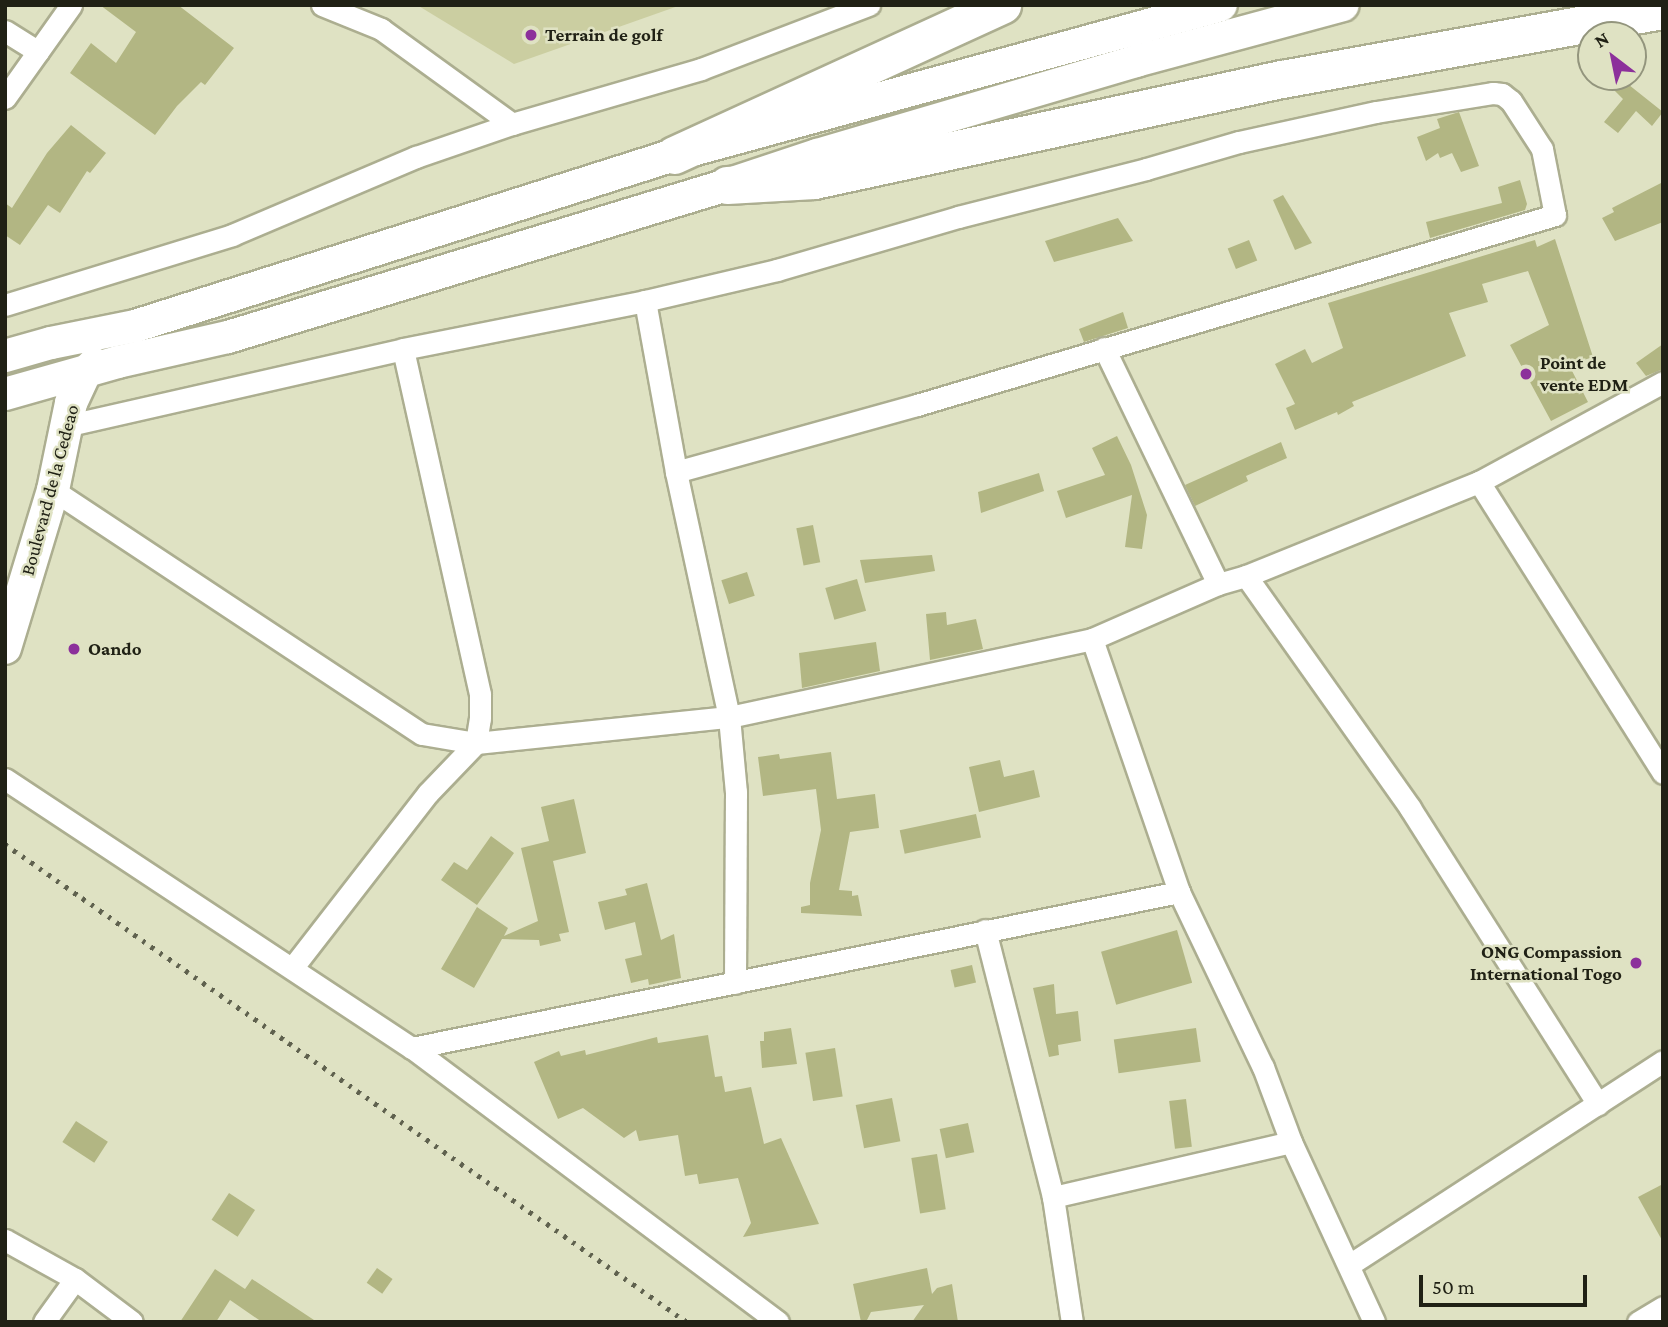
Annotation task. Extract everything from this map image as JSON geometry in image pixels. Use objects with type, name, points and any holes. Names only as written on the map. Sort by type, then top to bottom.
[{"type":"highway","points":[[674,155],[1002,5]]},
{"type":"highway","points":[[727,185],[814,180],[1282,79],[1663,10]]},
{"type":"main road","points":[[5,356],[51,343],[135,327],[674,155],[1221,5]]},
{"type":"main road","points":[[5,394],[118,362],[228,337],[817,155],[1109,69],[1343,5]]},
{"type":"main road","points":[[85,373],[135,327]]},
{"type":"main road","points":[[5,388],[19,381],[51,343]]},
{"type":"main road","name":"Boulevard de la Cedeao","points":[[5,648],[53,490],[65,426],[85,373]]},
{"type":"street","points":[[5,98],[71,5]]},
{"type":"street","points":[[322,5],[381,29],[512,124]]},
{"type":"street","points":[[5,305],[232,235],[416,157],[512,124],[701,69],[869,5]]},
{"type":"street","points":[[5,31],[38,52]]},
{"type":"street","points":[[65,426],[403,349],[645,301],[777,270],[958,217],[1146,169],[1239,142],[1376,112],[1493,93],[1502,94],[1511,101],[1542,149],[1555,215],[677,472]]},
{"type":"street","points":[[645,301],[677,472],[729,717],[736,792],[735,983]]},
{"type":"street","points":[[1104,348],[1218,584]]},
{"type":"street","points":[[293,967],[428,793],[476,743],[480,694],[403,349]]},
{"type":"street","points":[[53,490],[422,734],[476,743],[729,717],[1092,639],[1218,584],[1246,576],[1479,482],[1663,382]]},
{"type":"street","points":[[1479,482],[1663,773]]},
{"type":"street","points":[[1246,576],[1410,808],[1598,1104]]},
{"type":"street","points":[[1092,639],[1179,892],[1263,1067],[1291,1142],[1374,1322]]},
{"type":"street","points":[[5,779],[412,1048],[778,1322]]},
{"type":"street","points":[[412,1048],[1179,892]]},
{"type":"street","points":[[985,930],[1053,1197],[1072,1322]]},
{"type":"street","points":[[1349,1265],[1663,1061]]},
{"type":"street","points":[[1053,1197],[1291,1142]]},
{"type":"street","points":[[5,1240],[75,1279],[132,1322]]},
{"type":"street","points":[[44,1322],[75,1279]]},
{"type":"street","points":[[1638,1322],[1663,1307]]},
{"type":"green space","name":"Terrain de golf","points":[[417,5],[681,5],[514,64]]},
{"type":"building","points":[[100,5],[178,5],[234,48],[205,85],[201,82],[177,106],[155,135],[70,73],[91,43],[116,63],[136,32]]},
{"type":"building","points":[[1615,91],[1637,91],[1663,112],[1652,126],[1636,111],[1618,133],[1604,122],[1623,99]]},
{"type":"building","points":[[1459,112],[1479,166],[1461,172],[1452,153],[1440,158],[1438,153],[1426,161],[1417,137],[1440,128],[1437,119]]},
{"type":"building","points":[[71,125],[106,153],[90,173],[87,171],[60,213],[48,205],[20,245],[5,235],[5,203],[12,208],[47,153]]},
{"type":"building","points":[[1520,180],[1527,204],[1525,210],[1430,238],[1426,222],[1502,203],[1498,187]]},
{"type":"building","points":[[1663,182],[1663,222],[1615,241],[1602,218],[1614,212],[1612,208]]},
{"type":"building","points":[[1283,195],[1312,243],[1295,250],[1273,200]]},
{"type":"building","points":[[1118,218],[1133,241],[1054,262],[1045,241]]},
{"type":"building","points":[[1555,239],[1593,357],[1569,365],[1588,402],[1551,421],[1510,345],[1549,325],[1528,271],[1482,284],[1488,302],[1449,313],[1466,356],[1352,402],[1354,406],[1338,415],[1337,412],[1295,430],[1286,408],[1295,404],[1275,364],[1305,349],[1312,363],[1343,348],[1328,303],[1535,240],[1537,247]]},
{"type":"building","points":[[1249,240],[1257,260],[1236,269],[1228,249]]},
{"type":"building","points":[[1123,312],[1128,328],[1084,342],[1079,329]]},
{"type":"building","points":[[1663,344],[1663,369],[1646,376],[1636,363]]},
{"type":"building","points":[[1117,436],[1131,465],[1147,515],[1142,549],[1125,547],[1132,495],[1066,518],[1057,491],[1105,475],[1092,448]]},
{"type":"building","points":[[1281,442],[1287,458],[1246,476],[1248,481],[1195,506],[1185,485]]},
{"type":"building","points":[[1039,473],[1044,491],[981,513],[978,492]]},
{"type":"building","points":[[813,525],[820,562],[804,566],[796,528]]},
{"type":"building","points":[[932,555],[935,571],[865,583],[860,560]]},
{"type":"building","points":[[747,572],[755,596],[729,604],[721,580]]},
{"type":"building","points":[[857,579],[866,611],[834,620],[825,588]]},
{"type":"building","points":[[946,612],[947,625],[976,619],[983,649],[930,660],[926,614]]},
{"type":"building","points":[[876,642],[880,671],[802,688],[799,653]]},
{"type":"building","points":[[831,752],[837,799],[875,794],[879,828],[850,832],[839,890],[852,891],[852,896],[858,895],[862,916],[801,913],[801,907],[810,905],[810,883],[821,830],[816,789],[763,796],[758,757],[779,754],[780,759]]},
{"type":"building","points":[[1000,760],[1004,777],[1034,770],[1040,797],[979,812],[969,767]]},
{"type":"building","points":[[574,799],[586,853],[553,861],[569,932],[559,934],[561,941],[540,946],[539,940],[502,939],[474,988],[441,969],[477,907],[508,928],[504,936],[538,921],[521,848],[549,841],[541,807]]},
{"type":"building","points":[[976,814],[981,837],[905,854],[900,830]]},
{"type":"building","points":[[491,836],[514,853],[477,905],[441,880],[454,862],[467,870]]},
{"type":"building","points":[[647,883],[661,940],[674,934],[681,978],[649,985],[648,979],[631,983],[625,959],[642,955],[635,922],[605,930],[598,902],[627,895],[625,889]]},
{"type":"building","points":[[1177,930],[1192,983],[1116,1005],[1101,952]]},
{"type":"building","points":[[972,965],[976,983],[955,987],[951,970]]},
{"type":"building","points":[[1054,984],[1056,1014],[1078,1011],[1081,1041],[1058,1045],[1059,1055],[1049,1057],[1033,988]]},
{"type":"building","points":[[791,1028],[797,1064],[762,1068],[760,1041],[764,1041],[764,1032]]},
{"type":"building","points":[[1196,1028],[1201,1062],[1119,1073],[1114,1040]]},
{"type":"building","points":[[708,1035],[715,1077],[722,1076],[725,1092],[751,1087],[764,1144],[781,1138],[819,1224],[743,1237],[751,1223],[738,1178],[699,1184],[697,1174],[685,1176],[678,1135],[639,1141],[636,1130],[624,1138],[583,1108],[558,1119],[534,1062],[559,1051],[561,1056],[585,1050],[586,1055],[657,1037],[658,1043]]},
{"type":"building","points":[[835,1048],[843,1096],[813,1101],[805,1053]]},
{"type":"building","points":[[892,1098],[900,1141],[864,1148],[856,1105]]},
{"type":"building","points":[[1186,1099],[1192,1147],[1175,1149],[1169,1101]]},
{"type":"building","points":[[76,1121],[108,1142],[94,1163],[62,1142]]},
{"type":"building","points":[[968,1123],[974,1152],[946,1158],[940,1129]]},
{"type":"building","points":[[937,1154],[946,1209],[920,1213],[911,1158]]},
{"type":"building","points":[[1663,1184],[1663,1242],[1638,1197]]},
{"type":"building","points":[[229,1193],[255,1210],[238,1237],[212,1220]]},
{"type":"building","points":[[377,1268],[393,1279],[382,1294],[367,1283]]},
{"type":"building","points":[[927,1268],[932,1294],[937,1288],[952,1284],[958,1322],[912,1322],[924,1305],[871,1312],[866,1322],[861,1322],[853,1284]]},
{"type":"building","points":[[215,1269],[245,1289],[252,1279],[317,1322],[262,1322],[230,1300],[216,1322],[180,1322]]},
{"type":"railway","points":[[5,844],[687,1322]]},
{"type":"place","name":"Terrain de golf","points":[[531,35]]},
{"type":"place","name":"Point de vente EDM","points":[[1526,374]]},
{"type":"place","name":"Oando","points":[[74,649]]},
{"type":"place","name":"ONG Compassion International Togo","points":[[1636,963]]}]
